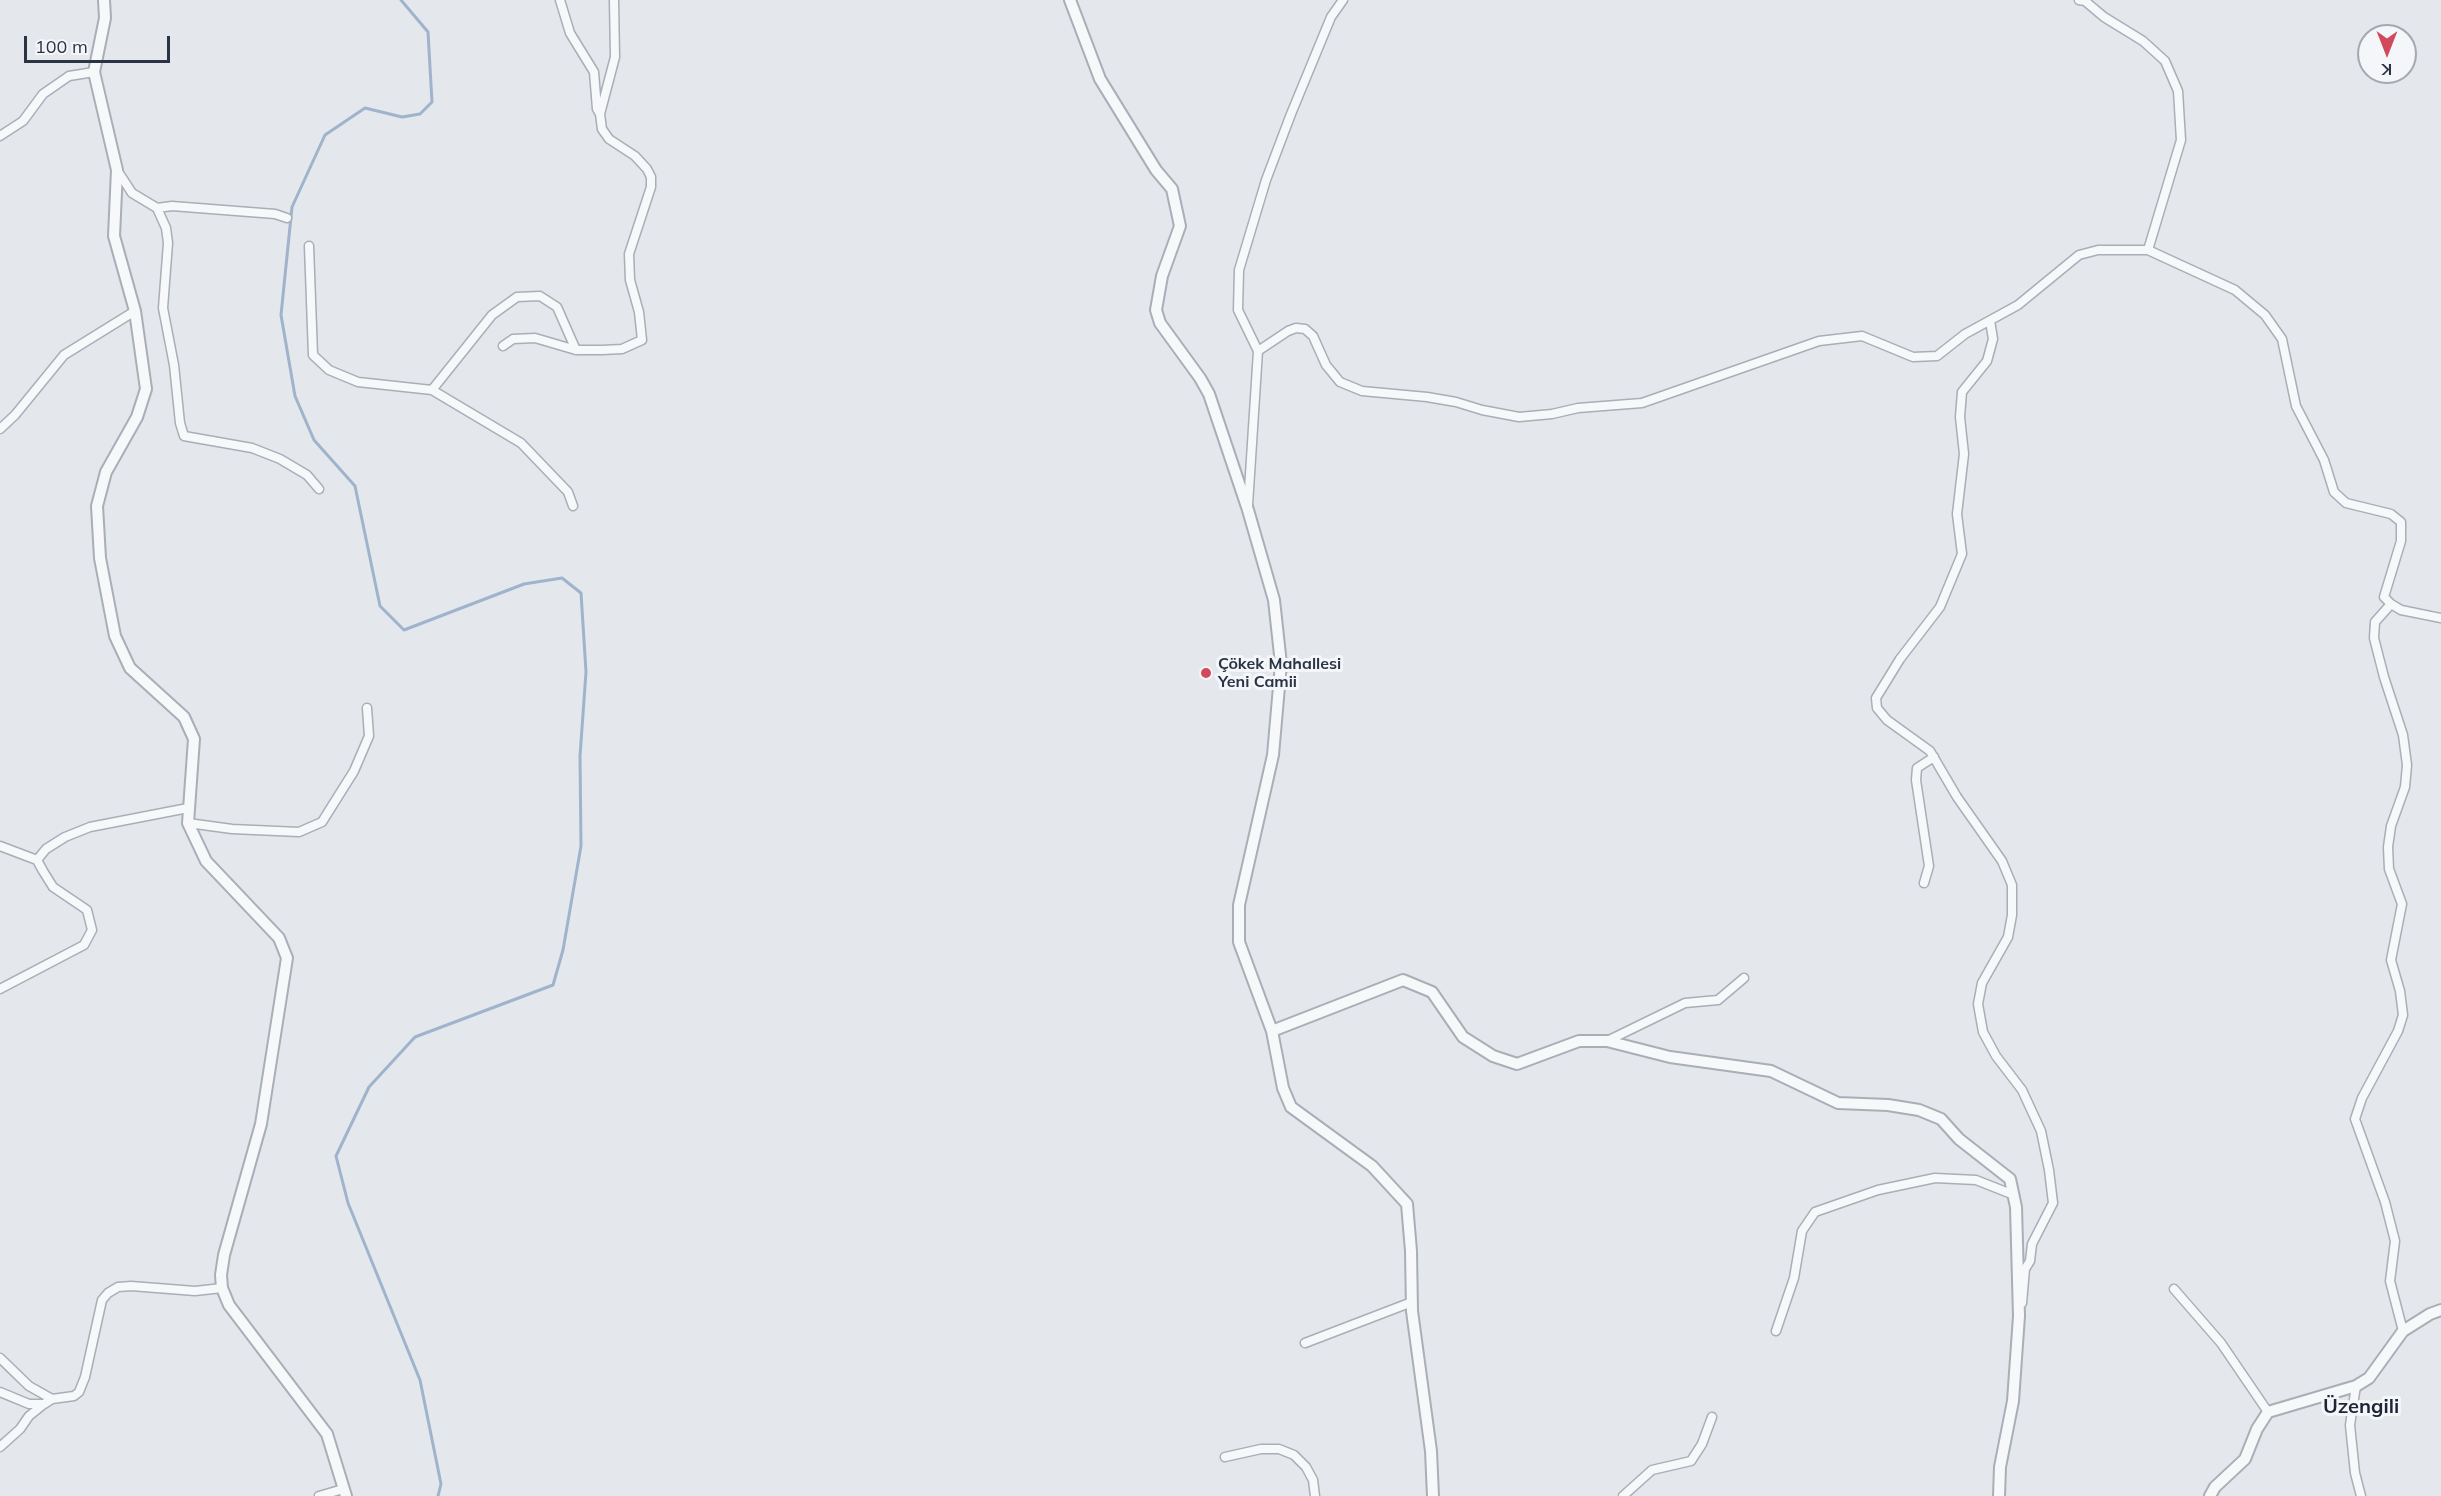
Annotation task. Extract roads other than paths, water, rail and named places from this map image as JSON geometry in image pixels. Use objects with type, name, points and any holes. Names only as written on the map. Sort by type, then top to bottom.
[{"type":"street","points":[[105,0],[105,18],[94,72],[117,170],[114,236],[135,311],[146,389],[137,417],[106,472],[98,506],[100,558],[115,636],[129,668],[184,717],[194,739],[188,823],[206,861],[279,938],[287,958],[261,1124],[224,1255],[221,1275],[222,1288],[229,1305],[327,1434],[344,1492],[319,1496]]},
{"type":"street","points":[[560,0],[570,33],[594,72],[597,109],[600,114]]},
{"type":"street","points":[[503,346],[513,339],[535,338],[576,350],[622,349],[642,340],[639,312],[630,280],[629,254],[651,187],[651,177],[635,156],[609,139],[602,129],[600,114],[615,57],[614,0]]},
{"type":"street","points":[[1070,0],[1100,79],[1156,170],[1172,189],[1180,226],[1162,276],[1156,310],[1160,322],[1209,394],[1248,510],[1274,600],[1281,664],[1273,755],[1239,905],[1239,942],[1272,1030],[1282,1088],[1292,1107],[1372,1166],[1407,1204],[1412,1302],[1418,1364],[1431,1451],[1433,1496]]},
{"type":"street","points":[[1248,510],[1258,351],[1238,310],[1239,270],[1266,180],[1290,114],[1331,17],[1343,0]]},
{"type":"street","points":[[2079,0],[2143,42],[2165,61],[2178,91],[2181,140],[2148,250]]},
{"type":"street","points":[[0,136],[23,121],[43,94],[69,75],[94,72]]},
{"type":"street","points":[[117,170],[132,193],[157,208],[166,228],[168,243],[163,308],[174,365],[180,423],[184,436],[252,448],[280,459],[307,475],[319,489]]},
{"type":"street","points":[[157,208],[172,206],[275,214],[287,218]]},
{"type":"street","points":[[309,246],[313,355],[329,370],[357,382],[432,390],[521,443],[568,492],[573,506]]},
{"type":"street","points":[[1258,351],[1288,331],[1296,328],[1305,329],[1313,336],[1326,365],[1340,382],[1362,391],[1437,399],[1520,417],[1552,414],[1605,404],[1642,403],[1819,341],[1862,336],[1913,357],[1937,356],[1965,334],[2018,305],[2079,255],[2098,250],[2148,250],[2235,290],[2265,315],[2282,339],[2296,406],[2324,460],[2334,492],[2346,503],[2391,514],[2401,522],[2401,541],[2384,597],[2401,610],[2441,618]]},
{"type":"street","points":[[432,390],[492,315],[517,297],[540,296],[557,307],[576,350]]},
{"type":"street","points":[[0,429],[15,415],[64,355],[135,311]]},
{"type":"street","points":[[1990,321],[1993,339],[1987,361],[1962,392],[1959,417],[1964,454],[1957,514],[1962,554],[1940,607],[1900,659],[1876,698],[1877,708],[1887,720],[1918,740],[1930,751],[1957,797],[2002,861],[2012,885],[2012,915],[2008,937],[1982,983],[1978,1004],[1983,1032],[1996,1056],[2022,1089],[2041,1131],[2053,1203],[2032,1244],[2030,1261],[2025,1269],[2019,1315],[2013,1401],[2000,1467],[1999,1496]]},
{"type":"street","points":[[2391,604],[2375,622],[2374,638],[2403,735],[2408,765],[2405,787],[2391,826],[2388,847],[2389,869],[2402,904],[2391,960],[2400,991],[2403,1015],[2393,1041],[2362,1098],[2355,1119],[2385,1202],[2395,1240],[2390,1281],[2403,1331]]},
{"type":"street","points":[[188,823],[232,829],[299,832],[322,822],[354,771],[369,736],[368,708]]},
{"type":"street","points":[[1924,884],[1929,866],[1916,780],[1917,768],[1934,757]]},
{"type":"street","points":[[37,860],[46,849],[90,827],[188,808]]},
{"type":"street","points":[[0,846],[37,860],[53,887],[87,910],[92,930],[84,945],[0,989]]},
{"type":"street","points":[[1607,1041],[1685,1003],[1718,1000],[1744,978]]},
{"type":"street","points":[[1272,1030],[1403,980],[1432,992],[1463,1037],[1493,1056],[1517,1064],[1579,1041],[1607,1041],[1670,1057],[1771,1071],[1838,1103],[1887,1105],[1919,1110],[1941,1119],[1959,1139],[2010,1179],[2016,1207],[2019,1315]]},
{"type":"street","points":[[1776,1330],[1794,1278],[1802,1231],[1815,1212],[1878,1190],[1935,1178],[1976,1180],[2014,1195]]},
{"type":"street","points":[[0,1392],[29,1404],[74,1396],[79,1392],[85,1377],[102,1300],[118,1287],[195,1291],[222,1288]]},
{"type":"street","points":[[2174,1288],[2220,1343],[2268,1412]]},
{"type":"street","points":[[1305,1342],[1412,1302]]},
{"type":"street","points":[[2210,1496],[2215,1487],[2245,1459],[2257,1429],[2268,1412],[2356,1386],[2369,1378],[2403,1331],[2430,1314],[2441,1310]]},
{"type":"street","points":[[0,1358],[48,1401]]},
{"type":"street","points":[[2356,1386],[2350,1425],[2355,1473],[2361,1496]]},
{"type":"street","points":[[0,1447],[20,1429],[29,1416],[48,1401]]},
{"type":"street","points":[[1623,1496],[1652,1470],[1691,1461],[1702,1444],[1712,1417]]},
{"type":"street","points":[[1225,1457],[1262,1449],[1279,1449],[1294,1455],[1306,1467],[1313,1480],[1315,1496]]},
{"type":"waterway","points":[[401,0],[428,32],[432,102],[420,114],[402,117],[365,108],[325,135],[292,207],[281,315],[295,396],[314,440],[355,486],[380,606],[404,630],[524,584],[562,578],[581,593],[586,672],[580,756],[581,846],[563,950],[553,985],[415,1037],[369,1087],[336,1156],[348,1203],[420,1380],[441,1484],[438,1496]]},
{"type":"place","name":"Çökek Mahallesi Yeni Camii","points":[[1206,673]]},
{"type":"district","name":"Üzengili","points":[[2361,1407]]}]
